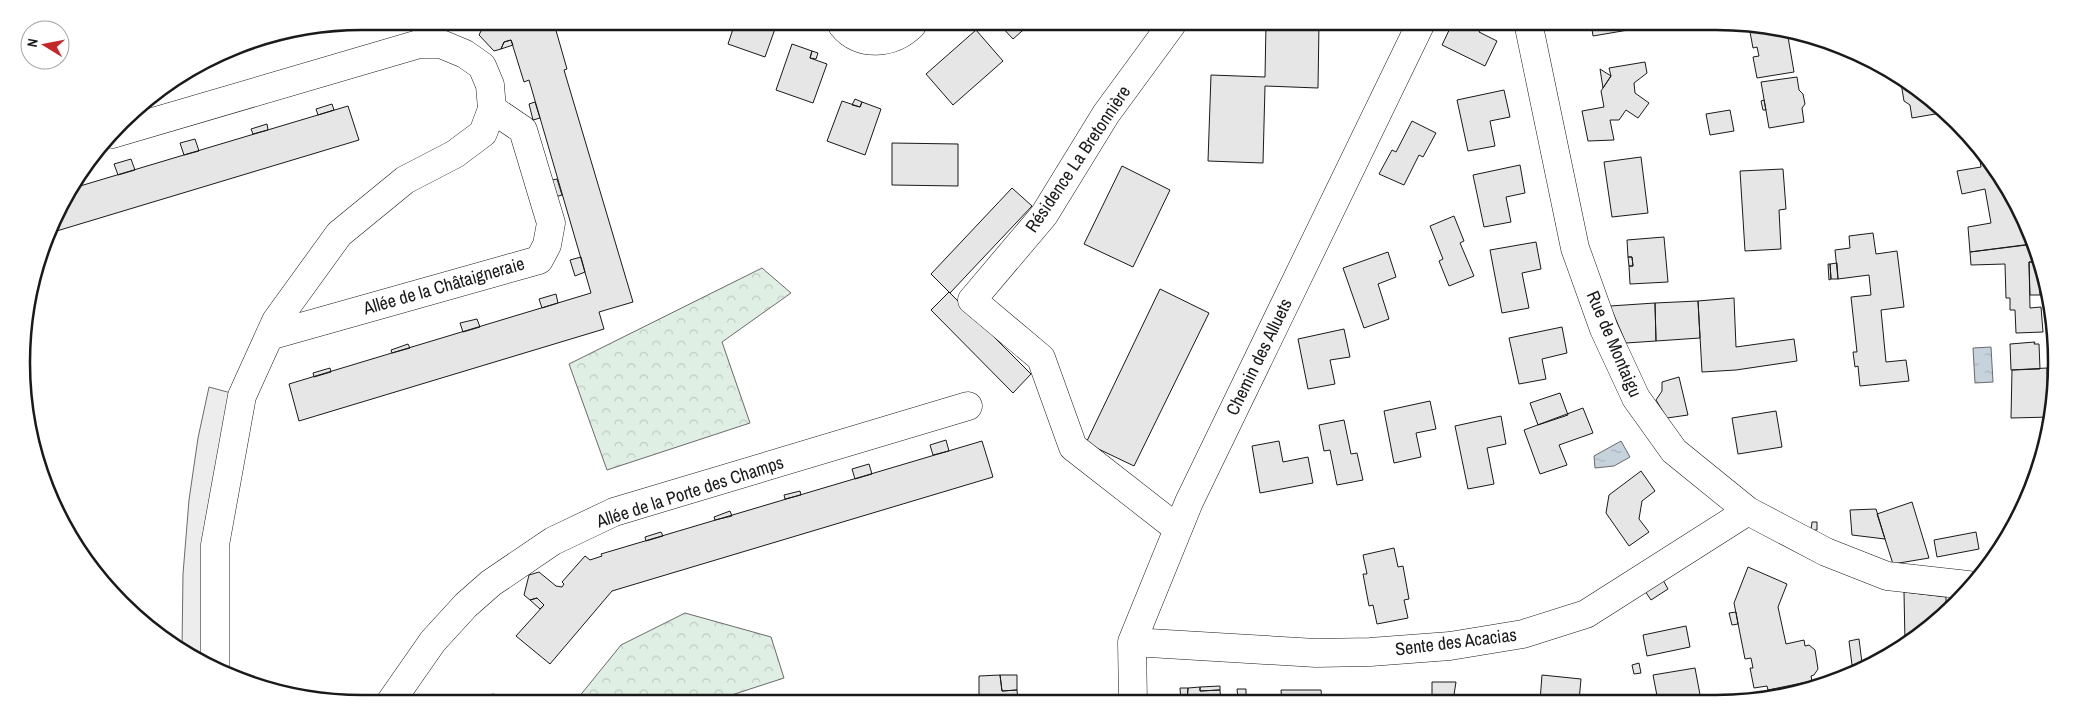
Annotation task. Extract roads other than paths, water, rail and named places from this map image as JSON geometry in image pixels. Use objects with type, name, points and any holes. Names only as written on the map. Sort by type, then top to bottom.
[{"type":"street","points":[[846,30],[849,35],[881,42],[907,30]]},
{"type":"street","name":"Résidence La Bretonnière","points":[[1168,30],[1106,114],[1044,215],[972,300],[1041,358],[1073,447],[1178,529]]},
{"type":"street","name":"Chemin des Alluets","points":[[1133,695],[1132,642],[1178,529],[1307,256],[1418,30]]},
{"type":"street","name":"Rue de Montaigu","points":[[1530,30],[1575,248],[1608,338],[1636,398],[1674,451],[1748,511],[1826,552],[1887,576],[1962,585]]},
{"type":"street","points":[[124,131],[419,44],[441,44],[465,54],[482,66],[490,85],[492,109],[483,134],[455,154],[405,180],[339,234],[276,321],[242,396],[215,545],[215,661]]},
{"type":"street","name":"Allée de la Châtaigneraie","points":[[269,336],[539,260],[547,245],[551,223],[534,167],[522,130],[492,109]]},
{"type":"street","name":"Allée de la Porte des Champs","points":[[395,695],[433,641],[466,605],[490,583],[553,541],[614,512],[968,406]]},
{"type":"street","name":"Sente des Acacias","points":[[1132,642],[1316,653],[1370,652],[1450,646],[1523,634],[1586,614],[1748,511]]},
{"type":"water","points":[[1991,347],[1993,382],[1975,383],[1973,348]]},
{"type":"water","points":[[1621,441],[1630,457],[1614,466],[1595,468],[1594,456]]}]
